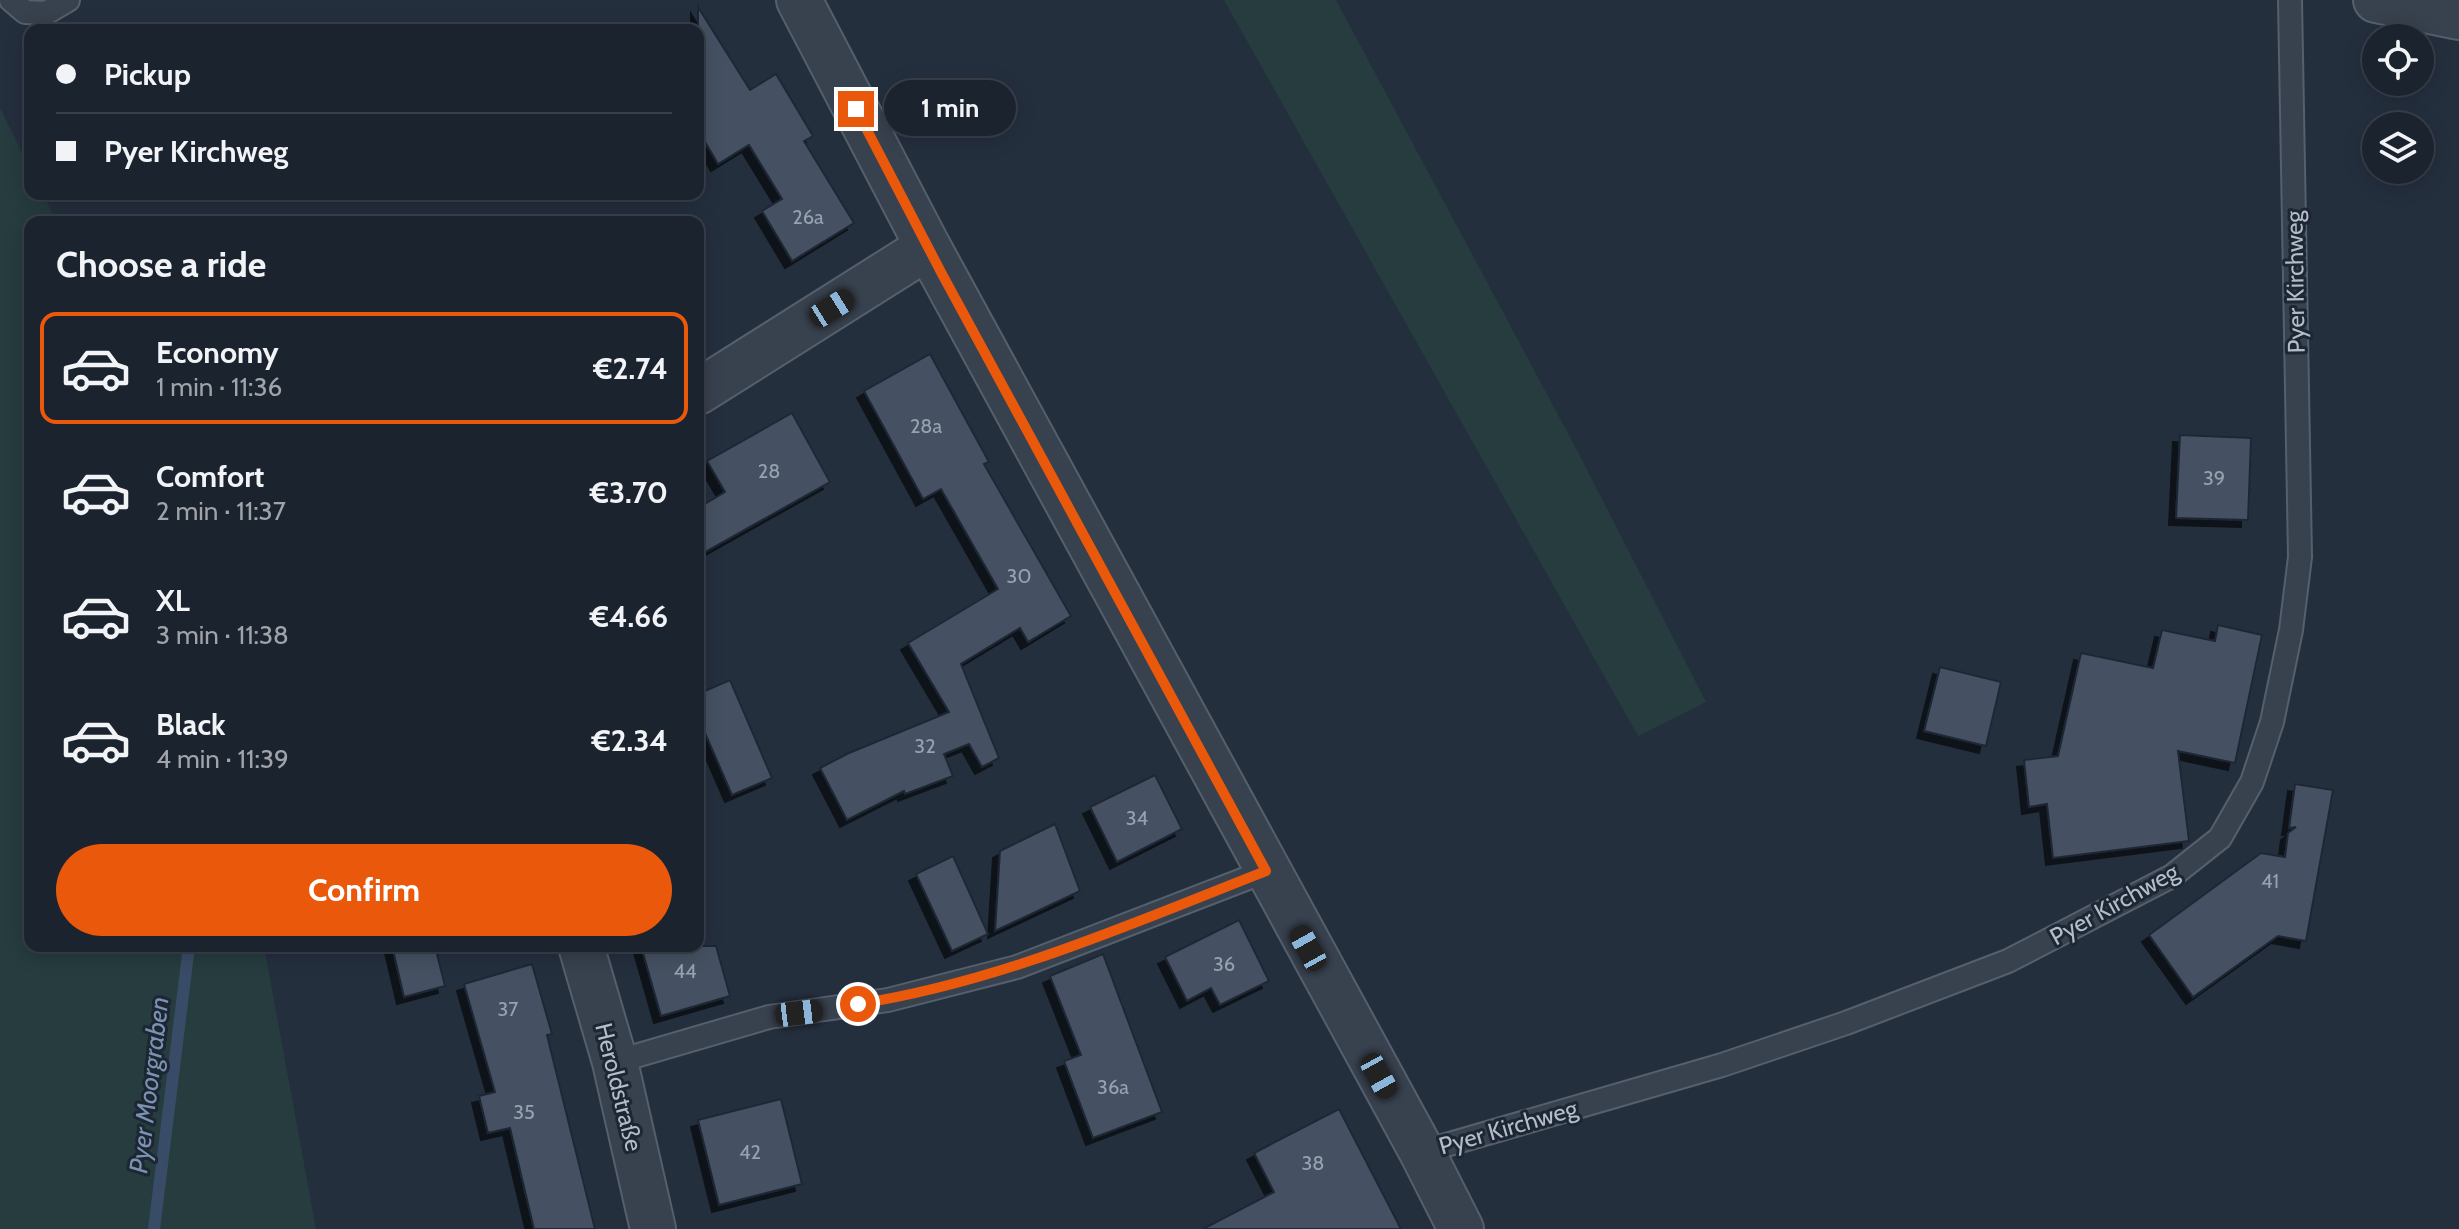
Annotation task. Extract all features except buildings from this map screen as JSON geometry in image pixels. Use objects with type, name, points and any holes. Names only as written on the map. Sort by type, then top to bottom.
[{"type":"street","name":"Pyer Kirchweg","points":[[799,0],[928,247],[1422,1152],[1461,1229]]},
{"type":"street","points":[[2376,0],[2459,17]]},
{"type":"street","points":[[704,388],[928,247]]},
{"type":"street","name":"Heroldstraße","points":[[583,952],[615,1062],[653,1229]]},
{"type":"lane","points":[[11,0],[25,12],[36,13],[46,13],[68,0]]},
{"type":"lane","name":"Pyer Kirchweg","points":[[1422,1152],[1722,1065],[1846,1023],[2008,961],[2172,876],[2220,838],[2252,782],[2272,722],[2291,630],[2300,557],[2290,0]]},
{"type":"lane","points":[[615,1062],[769,1017],[888,1000],[1017,967],[1266,871]]},
{"type":"green space","points":[[1224,0],[1336,0],[1579,454],[1706,702],[1638,736]]},
{"type":"green space","points":[[0,108],[24,157],[24,200],[46,200],[53,216],[24,216],[24,952],[265,952],[316,1229],[0,1229]]},
{"type":"waterway","name":"Pyer Moorgraben","points":[[154,1229],[188,952]]},
{"type":"route","points":[[856,109],[942,274],[1266,871],[1017,967],[888,1000],[858,1004]]}]
